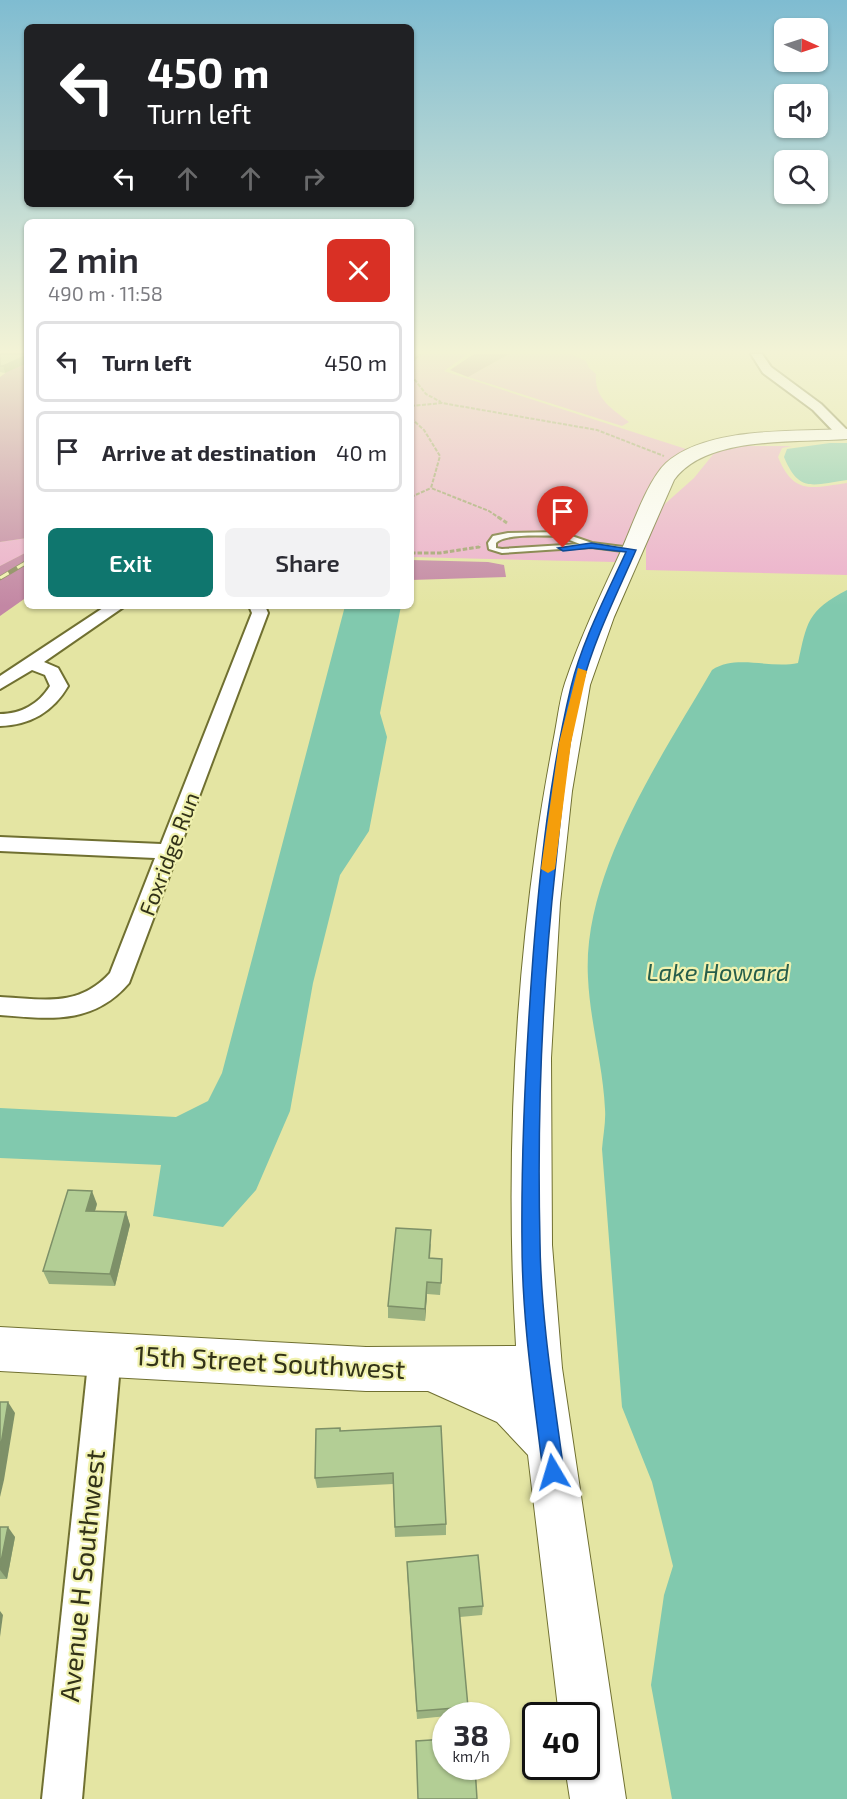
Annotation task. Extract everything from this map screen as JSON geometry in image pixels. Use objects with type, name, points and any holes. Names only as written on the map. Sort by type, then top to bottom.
[{"type":"street","points":[[584,1702],[540,1368],[531,1245],[533,1058],[551,835],[577,685],[602,617],[664,479],[689,457],[718,444],[752,438]]},
{"type":"street","points":[[0,684],[112,609]]},
{"type":"street","name":"Foxridge Run","points":[[0,1006],[68,1009],[98,1000],[112,988],[126,965],[260,613],[258,609]]},
{"type":"street","points":[[0,720],[29,715],[55,694],[59,686],[51,672],[30,663]]},
{"type":"street","points":[[0,844],[170,851]]},
{"type":"street","name":"15th Street Southwest","points":[[0,1349],[432,1371],[540,1368]]},
{"type":"street","name":"Avenue H Southwest","points":[[62,1799],[105,1354]]},
{"type":"street","points":[[432,1371],[513,1406],[550,1444]]},
{"type":"street","points":[[595,1780],[598,1799]]},
{"type":"lane","points":[[591,545],[560,534],[508,534],[496,538],[492,543],[492,549],[502,551],[591,545],[631,550]]},
{"type":"path","points":[[429,438],[440,456],[431,488]]},
{"type":"path","points":[[624,438],[689,457]]},
{"type":"path","points":[[414,496],[431,488],[489,511]]},
{"type":"path","points":[[414,553],[440,553],[479,547]]},
{"type":"shaded area","points":[[0,438],[24,438],[24,538],[0,542]]},
{"type":"shaded area","points":[[414,438],[652,438],[686,449],[654,477],[615,562],[414,557]]},
{"type":"shaded area","points":[[792,446],[782,448],[778,457],[790,478],[797,483],[813,487],[847,483],[847,575],[646,570],[646,547],[658,510],[694,478],[719,447]]},
{"type":"shaded area","points":[[24,538],[24,554],[0,566],[0,542]]},
{"type":"shaded area","points":[[24,554],[24,599],[0,616],[0,566]]},
{"type":"shaded area","points":[[414,560],[488,562],[504,565],[506,577],[414,580]]},
{"type":"water","points":[[847,443],[847,480],[808,484],[795,476],[784,457],[787,449]]},
{"type":"water","name":"Lake Howard","points":[[847,590],[847,1799],[672,1799],[651,1685],[664,1595],[673,1566],[652,1482],[622,1407],[602,1149],[605,1119],[604,1093],[588,978],[590,938],[598,898],[611,858],[629,818],[670,740],[712,670],[721,665],[742,662],[798,663],[811,619],[824,604]]},
{"type":"water","points":[[344,609],[400,609],[380,713],[387,737],[369,831],[340,875],[313,983],[290,1111],[256,1190],[223,1227],[153,1216],[161,1165],[0,1158],[0,1108],[176,1117],[208,1101],[222,1073]]},
{"type":"building","points":[[68,1190],[92,1191],[86,1211],[126,1212],[110,1274],[43,1271]]},
{"type":"building","points":[[396,1228],[431,1230],[429,1258],[442,1259],[441,1283],[427,1282],[425,1309],[388,1306]]},
{"type":"building","points":[[0,1402],[8,1402],[0,1451]]},
{"type":"building","points":[[441,1426],[446,1524],[395,1527],[393,1473],[315,1478],[316,1429],[340,1428],[340,1431]]},
{"type":"building","points":[[0,1527],[8,1527],[0,1566]]},
{"type":"building","points":[[478,1555],[483,1606],[459,1608],[468,1702],[432,1702],[432,1710],[417,1711],[407,1562]]},
{"type":"building","points":[[432,1740],[432,1780],[476,1780],[477,1799],[418,1799],[416,1741]]},
{"type":"railway","points":[[0,578],[24,564]]},
{"type":"slow traffic","points":[[548,869],[565,743],[582,671]]},
{"type":"route","points":[[553,1472],[540,1368],[531,1245],[533,1058],[544,903],[551,835],[565,743],[577,685],[602,617],[631,550],[591,545],[583,548],[563,548]]}]
